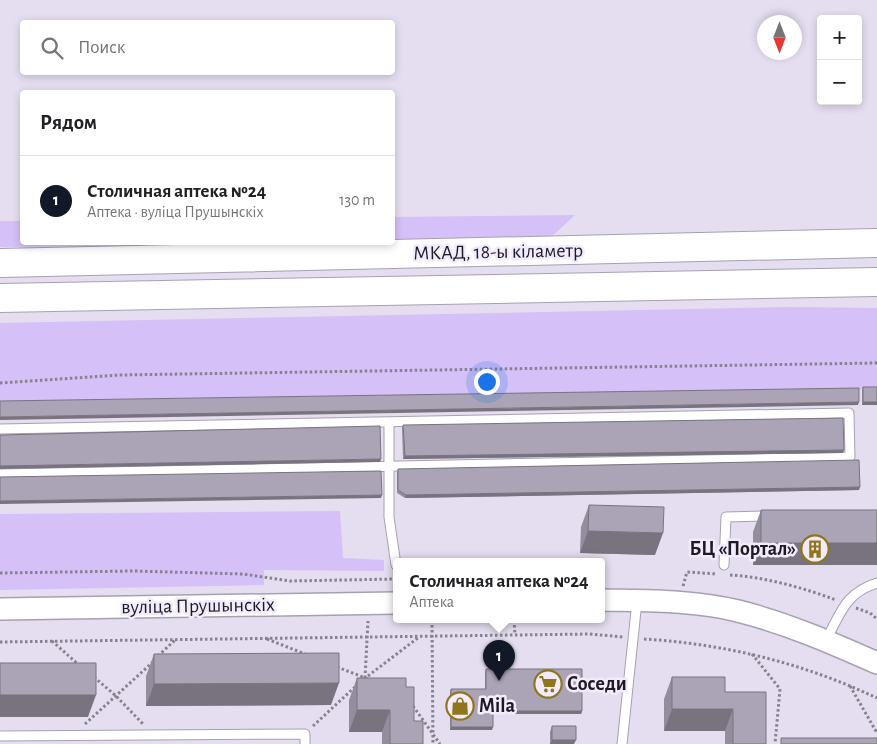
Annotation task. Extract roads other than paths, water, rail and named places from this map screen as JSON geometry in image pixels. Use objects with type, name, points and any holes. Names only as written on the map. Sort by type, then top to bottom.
[{"type":"highway","name":"МКАД, 18-ы кіламетр","points":[[0,263],[877,243]]},
{"type":"highway","name":"МКАД, 18-ы кіламетр","points":[[0,298],[877,282]]},
{"type":"street","points":[[605,600],[694,604],[738,611],[826,641],[877,663]]},
{"type":"street","name":"вуліца Прушынскіх","points":[[0,609],[393,603]]},
{"type":"lane","points":[[0,429],[849,412],[850,457],[0,474]]},
{"type":"lane","points":[[389,422],[389,517],[395,558]]},
{"type":"lane","points":[[724,565],[726,517],[783,516]]},
{"type":"lane","points":[[826,641],[845,604],[860,588],[877,583]]},
{"type":"lane","points":[[622,744],[638,601]]},
{"type":"lane","points":[[0,736],[73,735],[92,740],[154,735],[305,734],[305,744]]},
{"type":"place","name":"БЦ «Портал»","points":[[815,549]]},
{"type":"place","name":"Столичная аптека №24","points":[[499,681]]},
{"type":"place","name":"Соседи","points":[[548,684]]},
{"type":"place","name":"Mila","points":[[460,706]]}]
